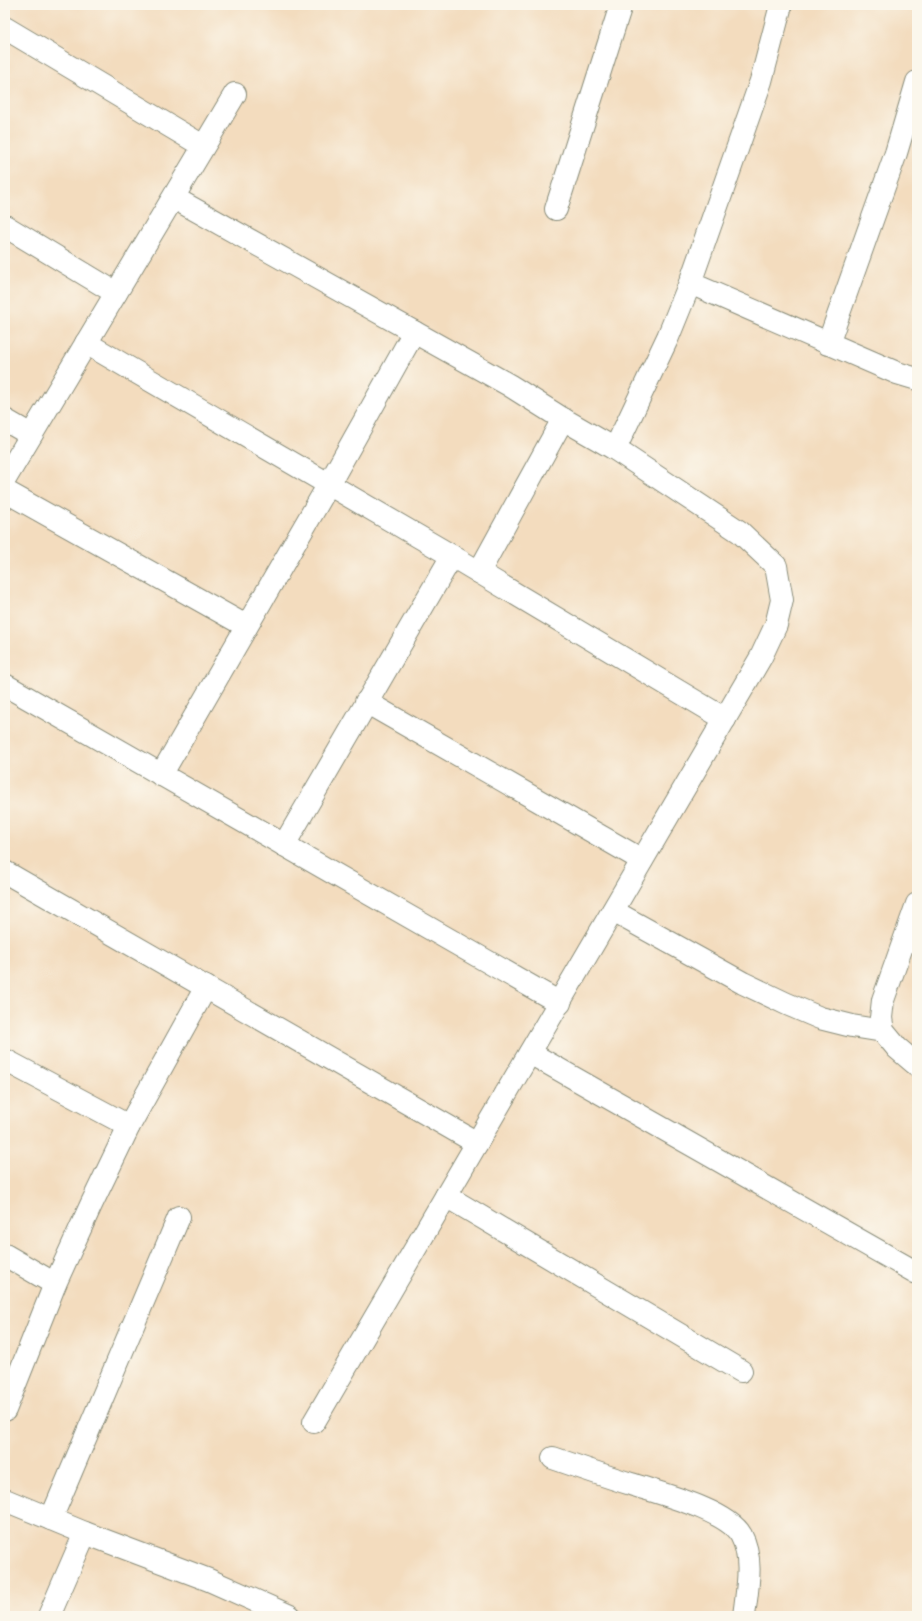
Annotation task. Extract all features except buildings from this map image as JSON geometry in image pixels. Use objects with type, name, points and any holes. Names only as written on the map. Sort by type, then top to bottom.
[{"type":"street","points":[[556,208],[621,5]]},
{"type":"street","points":[[615,449],[668,337],[690,283],[761,81],[781,5]]},
{"type":"street","points":[[5,28],[203,146]]},
{"type":"street","points":[[828,344],[896,153],[917,82]]},
{"type":"street","points":[[5,479],[174,198],[203,146],[236,94]]},
{"type":"street","points":[[174,198],[509,385],[615,449],[740,532],[776,566],[782,600],[776,624],[762,657],[314,1422]]},
{"type":"street","points":[[5,226],[116,293]]},
{"type":"street","points":[[690,283],[896,373],[917,379]]},
{"type":"street","points":[[161,775],[329,484],[414,332]]},
{"type":"street","points":[[86,343],[452,556],[725,719]]},
{"type":"street","points":[[479,572],[563,419]]},
{"type":"street","points":[[5,420],[31,435]]},
{"type":"street","points":[[5,490],[246,626]]},
{"type":"street","points":[[284,845],[452,556]]},
{"type":"street","points":[[5,686],[560,1003]]},
{"type":"street","points":[[366,702],[642,860]]},
{"type":"street","points":[[5,872],[477,1143]]},
{"type":"street","points":[[917,904],[883,1000],[881,1018],[883,1031],[897,1048],[917,1065]]},
{"type":"street","points":[[613,911],[743,983],[787,1004],[827,1019],[852,1026],[883,1031]]},
{"type":"street","points":[[5,1410],[55,1284],[129,1126],[206,987]]},
{"type":"street","points":[[530,1053],[917,1273]]},
{"type":"street","points":[[5,1060],[129,1126]]},
{"type":"street","points":[[446,1196],[741,1371]]},
{"type":"street","points":[[51,1519],[179,1217]]},
{"type":"street","points":[[5,1255],[55,1284]]},
{"type":"street","points":[[553,1458],[699,1506],[725,1520],[740,1534],[748,1554],[744,1616]]},
{"type":"street","points":[[5,1500],[85,1533],[209,1580],[290,1616]]},
{"type":"street","points":[[49,1616],[85,1533]]}]
